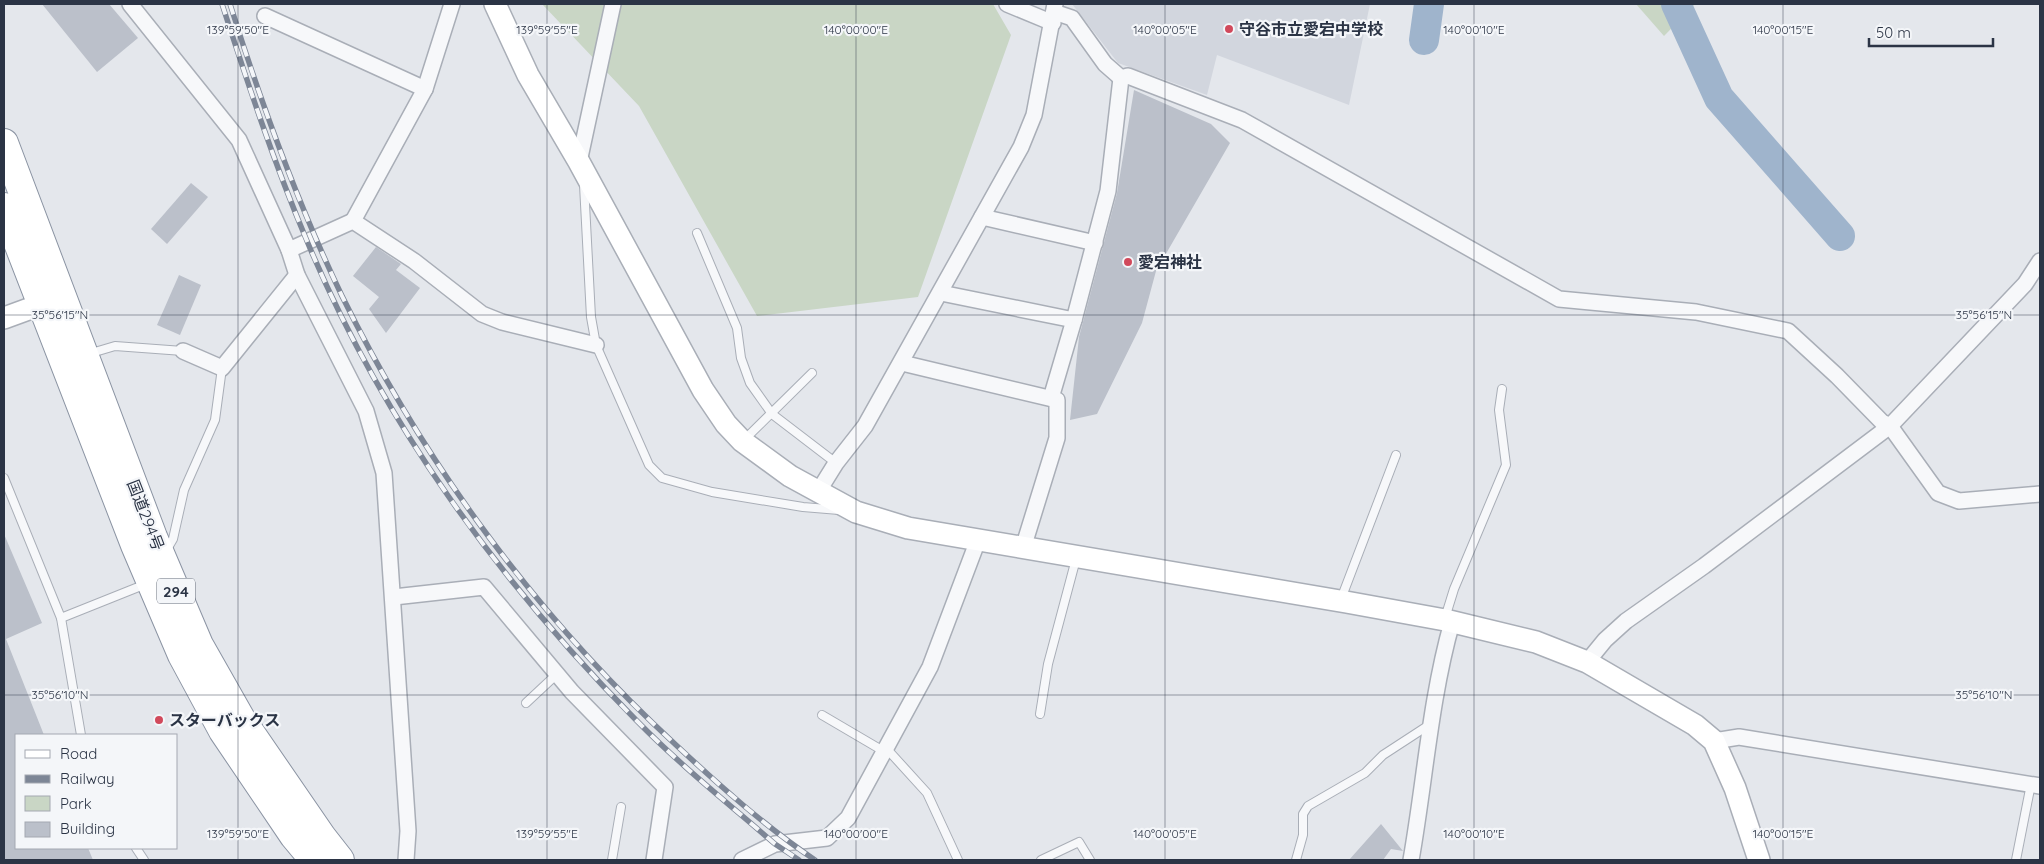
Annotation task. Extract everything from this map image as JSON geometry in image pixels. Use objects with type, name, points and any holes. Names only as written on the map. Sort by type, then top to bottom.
[{"type":"highway","name":"国道294号","points":[[4,143],[52,300],[151,582],[182,655],[223,731],[294,836],[314,860]]},
{"type":"highway","name":"国道294号","points":[[4,207],[52,300],[86,354],[162,557],[199,645],[241,719],[322,838],[340,860]]},
{"type":"street","points":[[130,4],[239,140],[289,250],[297,275],[366,411],[384,473],[394,597],[408,832],[406,860]]},
{"type":"street","points":[[289,250],[353,221],[425,88],[452,4]]},
{"type":"street","points":[[495,4],[528,74],[582,166],[685,361],[726,424],[742,441],[790,476],[856,512],[908,528],[1448,621],[1536,642],[1588,662],[1695,725],[1714,741],[1735,788],[1759,860]]},
{"type":"street","points":[[582,166],[614,4]]},
{"type":"street","points":[[1007,4],[1072,18],[1106,64],[1121,78]]},
{"type":"street","points":[[818,492],[836,463],[865,426],[902,363],[1021,146],[1034,115],[1054,13]]},
{"type":"street","points":[[265,16],[425,88]]},
{"type":"street","points":[[1121,78],[1128,76],[1242,120],[1559,299],[1696,312],[1788,331],[1837,376],[1882,422],[1890,426],[1938,493],[1959,501],[2040,494]]},
{"type":"street","points":[[1051,398],[1108,191],[1121,78]]},
{"type":"street","points":[[982,217],[1095,243]]},
{"type":"street","points":[[353,221],[414,261],[482,314],[502,322],[596,345]]},
{"type":"street","points":[[1588,662],[1605,640],[1626,621],[1704,566],[1890,426],[2025,284],[2040,261]]},
{"type":"street","points":[[183,351],[222,368],[297,275]]},
{"type":"street","points":[[2025,284],[2040,289]]},
{"type":"street","points":[[941,294],[1074,320]]},
{"type":"street","points":[[4,318],[52,300]]},
{"type":"street","points":[[902,363],[1057,400],[1057,438],[1023,548]]},
{"type":"street","points":[[750,859],[775,844],[827,838],[848,818],[930,667],[978,540]]},
{"type":"street","points":[[394,597],[484,587],[557,674],[665,787],[654,860]]},
{"type":"street","points":[[1411,860],[1430,724],[1448,621]]},
{"type":"street","points":[[1714,741],[1739,737],[2036,785]]},
{"type":"lane","points":[[582,166],[591,317],[596,345],[649,465],[662,478],[712,492],[803,507],[856,512]]},
{"type":"lane","points":[[697,233],[737,328],[741,358],[750,383],[772,414],[836,463]]},
{"type":"lane","points":[[86,354],[114,346],[183,351]]},
{"type":"lane","points":[[162,557],[173,539],[184,490],[215,420],[222,368]]},
{"type":"lane","points":[[742,441],[772,414],[812,373]]},
{"type":"lane","points":[[1448,621],[1454,589],[1506,464],[1499,410],[1502,389]]},
{"type":"lane","points":[[1340,601],[1396,455]]},
{"type":"lane","points":[[4,478],[61,618],[81,734]]},
{"type":"lane","points":[[1040,714],[1048,664],[1076,557]]},
{"type":"lane","points":[[61,618],[151,582]]},
{"type":"lane","points":[[526,703],[557,674]]},
{"type":"lane","points":[[822,715],[886,750],[926,793],[958,860]]},
{"type":"lane","points":[[1296,860],[1303,835],[1303,814],[1308,806],[1364,773],[1383,755],[1430,724]]},
{"type":"lane","points":[[2016,860],[2036,785]]},
{"type":"lane","points":[[612,860],[621,807]]},
{"type":"lane","points":[[1041,860],[1079,842],[1090,860]]},
{"type":"lane","points":[[137,849],[144,860]]},
{"type":"shaded area","name":"守谷市立愛宕中学校","points":[[1072,4],[1370,4],[1349,105],[1217,55],[1207,95],[1118,63]]},
{"type":"green space","points":[[542,4],[993,4],[1011,35],[918,297],[757,316],[639,106]]},
{"type":"green space","points":[[1636,4],[1695,4],[1664,36]]},
{"type":"building","points":[[42,4],[109,4],[138,38],[97,72]]},
{"type":"building","name":"愛宕神社","points":[[1134,90],[1211,124],[1230,143],[1156,271],[1142,323],[1097,414],[1070,420],[1079,337],[1117,193]]},
{"type":"building","points":[[191,183],[208,197],[167,244],[151,229]]},
{"type":"building","points":[[376,247],[401,264],[396,270],[420,288],[386,333],[369,309],[379,297],[353,276]]},
{"type":"building","points":[[179,275],[201,285],[180,335],[157,325]]},
{"type":"building","points":[[4,534],[42,623],[6,639],[44,734],[15,734],[15,849],[88,849],[93,860],[4,860]]},
{"type":"building","points":[[1381,824],[1403,851],[1391,849],[1383,860],[1349,860]]},
{"type":"waterway","points":[[1424,40],[1429,4]]},
{"type":"waterway","points":[[1676,4],[1719,98],[1840,236]]},
{"type":"railway","points":[[222,4],[272,153],[307,241],[337,308],[371,373],[408,436],[449,497],[492,556],[538,613],[637,721],[722,799],[775,844],[799,860]]},
{"type":"railway","points":[[230,4],[281,152],[310,225],[342,296],[410,420],[448,479],[488,536],[532,592],[577,645],[625,696],[726,791],[779,834],[815,860]]},
{"type":"place","name":"守谷市立愛宕中学校","points":[[1229,29]]},
{"type":"place","name":"愛宕神社","points":[[1128,262]]},
{"type":"place","name":"スターバックス","points":[[159,720]]}]
